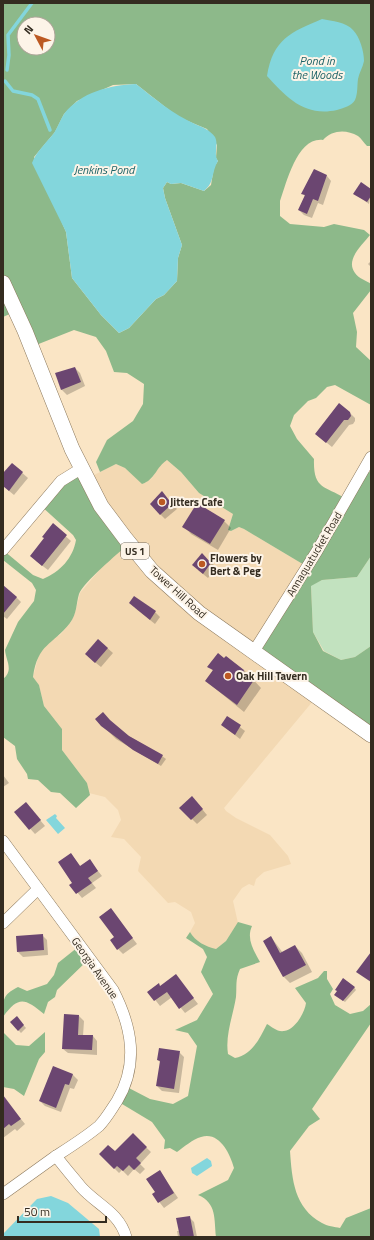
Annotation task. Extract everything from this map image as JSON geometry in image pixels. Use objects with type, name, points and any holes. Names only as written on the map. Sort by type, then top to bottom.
[{"type":"main road","name":"Tower Hill Road","points":[[3,284],[25,331],[72,449],[101,506],[125,538],[152,571],[200,613],[371,735]]},
{"type":"street","name":"Annaquatucket Road","points":[[254,651],[317,551],[371,457]]},
{"type":"street","points":[[3,550],[61,481],[82,468]]},
{"type":"street","name":"Georgia Avenue","points":[[3,841],[113,990],[126,1017],[131,1046],[131,1062],[128,1077],[123,1091],[108,1116],[98,1126],[3,1194]]},
{"type":"street","points":[[3,923],[38,889]]},
{"type":"street","points":[[56,1156],[82,1188],[110,1211],[119,1222],[126,1237]]},
{"type":"shaded area","points":[[167,460],[181,472],[199,493],[233,514],[228,530],[231,531],[239,527],[244,529],[306,566],[313,701],[224,808],[236,818],[270,835],[288,856],[291,864],[264,872],[256,879],[254,886],[249,884],[242,888],[233,901],[238,923],[226,941],[216,949],[207,948],[192,936],[190,932],[195,923],[191,912],[175,902],[168,903],[138,871],[141,857],[124,839],[111,837],[121,820],[118,810],[105,797],[89,793],[87,783],[62,750],[62,729],[44,706],[39,685],[33,677],[39,654],[55,637],[60,635],[71,622],[80,593],[107,561],[129,544],[90,477],[116,464],[125,468],[143,484],[152,478],[160,465]]},
{"type":"green space","points":[[3,3],[371,3],[371,146],[367,146],[358,136],[349,132],[335,132],[323,140],[314,141],[306,146],[294,162],[280,201],[280,216],[290,224],[324,227],[334,224],[364,230],[370,235],[353,258],[352,268],[356,275],[371,284],[371,290],[353,313],[357,332],[356,347],[371,361],[371,405],[335,385],[327,387],[316,398],[308,401],[294,415],[290,426],[297,439],[314,459],[315,476],[321,485],[326,488],[345,498],[365,469],[371,473],[371,556],[357,577],[322,580],[311,586],[313,632],[323,651],[341,660],[355,657],[371,646],[371,735],[255,652],[306,566],[244,529],[239,527],[231,531],[228,530],[233,514],[199,493],[181,472],[167,460],[160,466],[150,480],[142,484],[125,468],[116,464],[100,472],[96,462],[107,440],[133,421],[143,404],[144,384],[127,373],[114,372],[106,351],[96,337],[74,330],[31,347],[14,312],[3,317]],"holes":[[[136,84],[178,117],[207,129],[217,145],[216,158],[218,161],[214,167],[211,185],[204,191],[181,183],[171,184],[167,182],[163,188],[165,198],[182,245],[178,258],[177,281],[164,295],[156,299],[129,328],[119,333],[101,315],[72,278],[66,232],[34,157],[55,132],[64,114],[77,101],[113,85]]]},
{"type":"green space","points":[[79,468],[129,544],[101,568],[82,589],[79,594],[72,620],[42,651],[35,666],[33,677],[39,685],[44,706],[62,729],[62,750],[87,783],[90,795],[76,808],[60,793],[51,792],[38,780],[28,779],[27,774],[17,759],[15,746],[3,737],[3,679],[9,669],[5,650],[18,622],[34,601],[36,590],[32,583],[3,560],[3,550],[33,575],[43,579],[65,564],[72,553],[76,540],[73,535],[40,505]]},
{"type":"green space","points":[[371,556],[371,646],[355,657],[341,660],[324,651],[313,632],[311,585],[322,580],[357,577]]},
{"type":"green space","points":[[238,922],[252,926],[250,931],[250,940],[260,962],[240,969],[238,973],[236,997],[228,1033],[228,1054],[235,1058],[251,1050],[267,1024],[279,1031],[284,1031],[296,1024],[302,1016],[306,1003],[295,988],[318,978],[324,971],[327,971],[327,979],[333,989],[330,994],[335,1005],[350,1014],[363,1011],[371,1004],[371,1023],[312,1109],[320,1119],[309,1126],[290,1151],[296,1192],[305,1209],[322,1223],[340,1228],[346,1218],[371,1208],[371,1237],[216,1237],[212,1207],[209,1202],[198,1195],[228,1180],[234,1168],[227,1150],[218,1140],[207,1136],[195,1139],[177,1152],[170,1148],[164,1149],[165,1140],[152,1122],[117,1101],[125,1086],[150,1099],[173,1104],[188,1096],[197,1046],[188,1033],[175,1030],[197,1020],[213,994],[201,972],[207,957],[203,949],[186,938],[190,932],[201,943],[216,949],[226,941]]},
{"type":"green space","points":[[78,947],[88,960],[57,990],[55,997],[48,1002],[44,1014],[32,1005],[18,1002],[13,1005],[3,1017],[4,999],[9,993],[18,987],[27,991],[47,984],[54,975],[58,963]]},
{"type":"green space","points":[[3,1032],[16,1045],[29,1046],[45,1032],[45,1052],[39,1059],[24,1096],[14,1089],[3,1087]]},
{"type":"water","name":"Pond in the Woods","points":[[322,19],[343,24],[353,30],[361,45],[364,61],[359,77],[357,95],[354,102],[337,110],[315,111],[298,104],[282,92],[267,76],[274,53],[285,38],[301,28]]},
{"type":"water","name":"Jenkins Pond","points":[[136,84],[172,111],[211,132],[216,140],[216,155],[218,161],[210,184],[204,191],[181,183],[171,184],[167,182],[163,188],[165,198],[182,245],[178,258],[177,281],[164,295],[156,299],[129,328],[119,333],[101,315],[72,278],[66,232],[32,163],[39,151],[54,133],[64,114],[71,106],[87,95],[97,91],[116,86]]},
{"type":"water","points":[[55,814],[57,816],[56,818],[65,828],[58,834],[46,820]]},
{"type":"water","points":[[207,1158],[211,1161],[212,1166],[197,1176],[192,1173],[191,1168]]},
{"type":"water","points":[[51,1196],[68,1203],[99,1229],[100,1237],[3,1237],[3,1234],[37,1199]]},
{"type":"building","points":[[314,169],[327,175],[318,201],[313,199],[307,214],[298,210],[305,195],[301,194]]},
{"type":"building","points":[[361,182],[371,189],[371,196],[367,202],[353,194]]},
{"type":"building","points":[[75,367],[81,382],[61,390],[55,373]]},
{"type":"building","points":[[339,403],[350,412],[351,416],[348,420],[344,420],[326,443],[315,434]]},
{"type":"building","points":[[12,463],[23,472],[9,491],[3,486],[3,473]]},
{"type":"building","name":"Jitters Cafe","points":[[162,491],[172,504],[160,515],[150,504]]},
{"type":"building","points":[[197,503],[225,520],[210,544],[182,527]]},
{"type":"building","points":[[53,523],[67,535],[42,566],[30,556]]},
{"type":"building","name":"Flowers by Bert & Peg","points":[[202,553],[211,563],[203,574],[192,565]]},
{"type":"building","points":[[3,585],[17,597],[3,614]]},
{"type":"building","points":[[134,596],[156,611],[150,620],[129,603]]},
{"type":"building","points":[[98,639],[108,648],[95,663],[85,654]]},
{"type":"building","name":"Oak Hill Tavern","points":[[218,653],[224,658],[226,656],[254,680],[237,705],[205,681],[213,670],[207,667]]},
{"type":"building","points":[[103,712],[129,736],[163,755],[158,764],[133,750],[101,726],[95,719]]},
{"type":"building","points":[[227,716],[241,725],[235,735],[221,725]]},
{"type":"building","points":[[192,796],[203,809],[191,820],[179,808]]},
{"type":"building","points":[[26,802],[41,820],[29,830],[14,812]]},
{"type":"building","points":[[71,853],[80,866],[90,859],[98,871],[88,878],[92,883],[76,894],[69,885],[72,883],[58,862]]},
{"type":"building","points":[[111,908],[133,938],[117,950],[110,940],[114,937],[99,917]]},
{"type":"building","points":[[43,934],[44,950],[17,952],[16,936]]},
{"type":"building","points":[[271,936],[280,953],[295,945],[306,965],[283,977],[263,941]]},
{"type":"building","points":[[371,952],[371,982],[356,972]]},
{"type":"building","points":[[176,974],[194,998],[179,1009],[167,992],[154,1001],[147,992],[159,983],[160,986]]},
{"type":"building","points":[[343,978],[355,987],[343,1001],[334,995],[337,991],[335,990]]},
{"type":"building","points":[[64,1014],[79,1015],[78,1035],[93,1035],[92,1050],[62,1049]]},
{"type":"building","points":[[17,1016],[24,1025],[18,1031],[10,1022]]},
{"type":"building","points":[[159,1048],[180,1051],[174,1089],[156,1086],[160,1061],[157,1060]]},
{"type":"building","points":[[53,1066],[73,1074],[69,1085],[65,1084],[56,1108],[39,1101]]},
{"type":"building","points":[[3,1095],[21,1119],[11,1126],[9,1124],[3,1129]]},
{"type":"building","points":[[133,1133],[147,1147],[136,1158],[141,1163],[134,1170],[129,1165],[123,1171],[117,1166],[114,1169],[99,1154],[108,1145],[115,1151]]},
{"type":"building","points":[[160,1170],[174,1193],[158,1203],[152,1194],[155,1192],[146,1179]]},
{"type":"building","points":[[190,1216],[194,1237],[180,1237],[176,1218]]},
{"type":"waterway","points":[[7,70],[9,55],[8,35],[32,3]]},
{"type":"waterway","points":[[5,81],[13,91],[32,95],[38,99],[50,130]]},
{"type":"place","name":"Jitters Cafe","points":[[162,502]]},
{"type":"place","name":"Flowers by Bert & Peg","points":[[202,564]]},
{"type":"place","name":"Oak Hill Tavern","points":[[228,676]]}]
